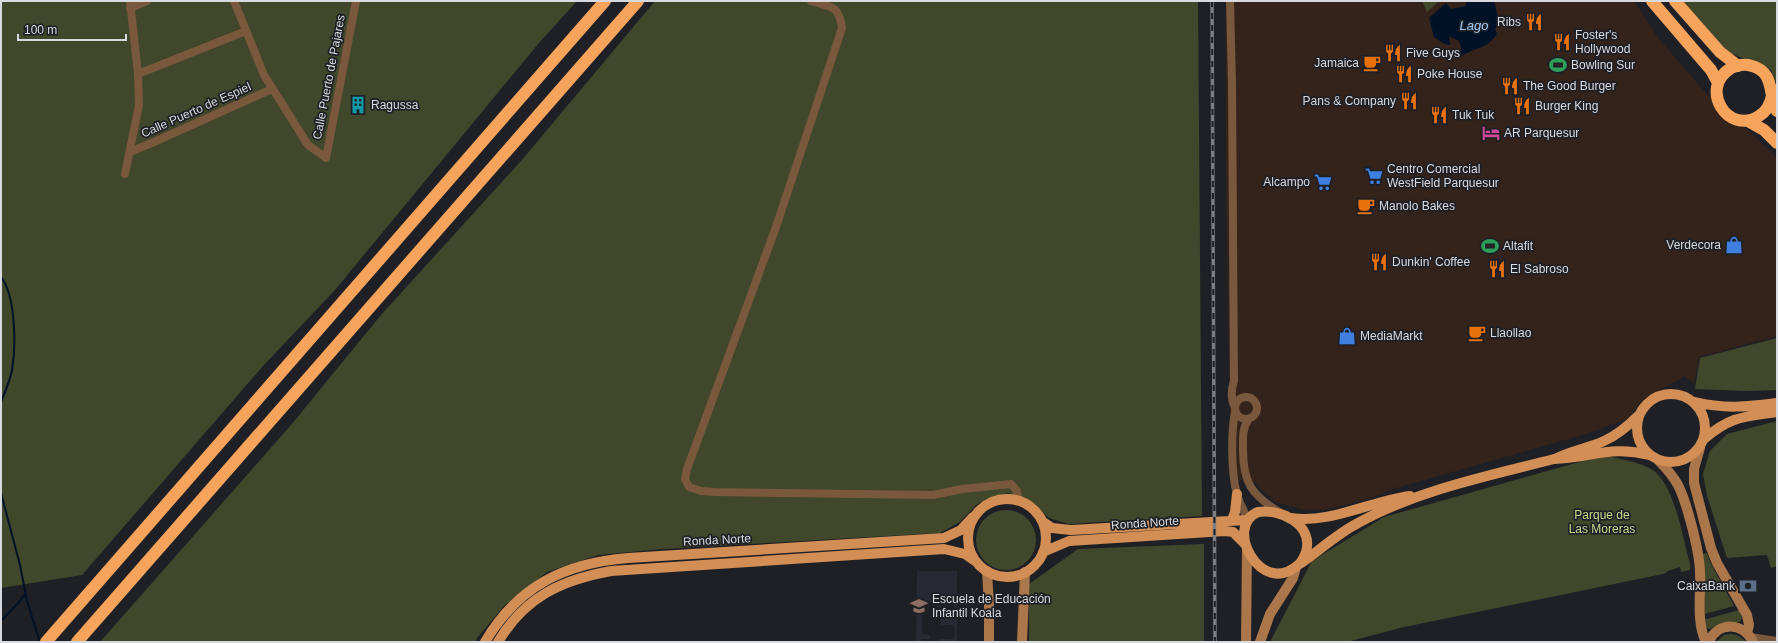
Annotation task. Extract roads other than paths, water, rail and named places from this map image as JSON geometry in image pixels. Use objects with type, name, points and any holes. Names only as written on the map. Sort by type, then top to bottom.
[{"type":"highway","points":[[46,642],[605,1]]},
{"type":"highway","points":[[77,642],[638,1]]},
{"type":"highway","points":[[1652,1],[1711,70],[1718,83]]},
{"type":"highway","points":[[1675,1],[1720,52],[1738,66]]},
{"type":"highway","points":[[1777,111],[1772,96],[1771,85],[1765,74],[1751,66],[1738,66],[1726,72],[1718,83],[1716,98],[1722,109],[1734,119],[1748,121],[1764,130],[1777,143]]},
{"type":"highway","points":[[1748,121],[1764,112],[1768,107],[1772,96]]},
{"type":"main road","points":[[1247,548],[1253,561],[1267,572],[1283,573],[1298,565],[1350,527],[1374,515],[1422,495],[1554,459],[1570,451],[1612,438],[1625,429],[1640,414],[1646,404],[1659,395],[1678,394],[1695,402],[1730,408],[1777,403]]},
{"type":"main road","points":[[1695,402],[1704,417],[1706,426],[1694,474],[1698,498],[1715,558],[1747,614],[1750,637]]},
{"type":"main road","points":[[1659,461],[1680,461],[1692,456],[1702,443],[1720,426],[1735,419],[1777,412]]},
{"type":"main road","points":[[1640,414],[1637,426],[1638,434],[1642,445],[1649,455]]},
{"type":"main road","points":[[1554,459],[1572,459],[1623,450],[1649,455],[1659,461],[1672,476],[1680,488],[1697,548],[1700,570],[1701,625],[1708,642]]},
{"type":"main road","points":[[1232,520],[1235,512],[1237,494]]},
{"type":"main road","points":[[1246,642],[1247,548],[1245,534],[1247,520],[1254,514],[1260,512],[1282,514],[1291,518],[1308,520],[1318,519],[1393,498],[1422,495]]},
{"type":"main road","name":"Ronda Norte","points":[[485,642],[502,616],[524,595],[550,578],[590,563],[628,558],[944,538],[961,530],[982,507],[993,501],[1005,498],[1018,500]]},
{"type":"main road","points":[[1018,500],[1033,508],[1042,522],[1045,532],[1043,552]]},
{"type":"main road","points":[[973,517],[969,528],[968,540],[970,551],[975,561]]},
{"type":"main road","points":[[1260,642],[1270,614],[1293,578],[1306,550],[1306,539],[1300,527],[1291,518]]},
{"type":"main road","name":"Ronda Norte","points":[[1042,522],[1052,528],[1071,530],[1247,520]]},
{"type":"main road","name":"Ronda Norte","points":[[498,642],[512,622],[542,595],[559,585],[576,578],[611,571],[944,550],[964,554],[987,571],[1006,577],[1025,572],[1032,567],[1043,552],[1069,541],[1225,531],[1233,532],[1247,548]]},
{"type":"main road","points":[[987,571],[989,642]]},
{"type":"main road","points":[[1022,642],[1025,572]]},
{"type":"main road","points":[[1708,642],[1715,632],[1728,626],[1735,627],[1750,637]]},
{"type":"street","points":[[125,174],[139,105],[138,74],[130,4],[147,1]]},
{"type":"street","points":[[234,1],[264,75],[272,89]]},
{"type":"street","name":"Calle Puerto de Pajares","points":[[272,89],[308,145],[326,158],[356,1]]},
{"type":"street","points":[[811,1],[833,8],[840,15],[842,28],[776,227],[690,461],[685,479],[689,487],[701,491],[738,493],[933,495],[962,489],[1011,484],[1017,491],[1018,500]]},
{"type":"street","points":[[1230,1],[1234,381],[1232,398],[1235,410],[1241,418],[1248,420]]},
{"type":"street","points":[[138,74],[246,31]]},
{"type":"street","name":"Calle Puerto de Espiel","points":[[130,152],[272,89]]},
{"type":"street","points":[[1234,381],[1237,388],[1246,396],[1254,400],[1258,406],[1257,414],[1248,420],[1243,434],[1243,469],[1246,479],[1250,488],[1259,498],[1282,514]]},
{"type":"street","points":[[1246,396],[1239,400],[1235,410],[1233,426],[1233,470],[1237,494],[1247,520]]},
{"type":"street","points":[[1750,637],[1777,641]]},
{"type":"water","name":"Lago","points":[[1466,1],[1494,1],[1499,21],[1495,29],[1497,34],[1489,43],[1462,56],[1460,55],[1461,48],[1459,41],[1449,36],[1450,45],[1445,44],[1434,37],[1429,18],[1446,3],[1451,9],[1466,6]]},
{"type":"waterway","points":[[1,277],[10,296],[14,322],[12,370],[1,402]]},
{"type":"waterway","points":[[1,493],[20,565],[27,601],[40,642]]},
{"type":"waterway","points":[[1,621],[25,594]]},
{"type":"railway","points":[[1212,1],[1215,642]]},
{"type":"place","name":"Ribs","points":[[1534,22]]},
{"type":"place","name":"Foster's Hollywood","points":[[1562,42]]},
{"type":"place","name":"Five Guys","points":[[1393,53]]},
{"type":"place","name":"Jamaica","points":[[1372,63]]},
{"type":"place","name":"Bowling Sur","points":[[1558,65]]},
{"type":"place","name":"Poke House","points":[[1404,74]]},
{"type":"place","name":"The Good Burger","points":[[1510,86]]},
{"type":"place","name":"Pans & Company","points":[[1409,101]]},
{"type":"place","name":"Ragussa","points":[[358,105]]},
{"type":"place","name":"Burger King","points":[[1522,106]]},
{"type":"place","name":"Tuk Tuk","points":[[1439,115]]},
{"type":"place","name":"AR Parquesur","points":[[1491,133]]},
{"type":"place","name":"Centro Comercial WestField Parquesur","points":[[1374,176]]},
{"type":"place","name":"Alcampo","points":[[1323,182]]},
{"type":"place","name":"Manolo Bakes","points":[[1366,206]]},
{"type":"place","name":"Verdecora","points":[[1734,245]]},
{"type":"place","name":"Altafit","points":[[1490,246]]},
{"type":"place","name":"Dunkin' Coffee","points":[[1379,262]]},
{"type":"place","name":"El Sabroso","points":[[1497,269]]},
{"type":"place","name":"Llaollao","points":[[1477,333]]},
{"type":"place","name":"MediaMarkt","points":[[1347,336]]},
{"type":"place","name":"CaixaBank","points":[[1748,586]]},
{"type":"place","name":"Escuela de Educación Infantil Koala","points":[[919,606]]},
{"type":"park label","name":"Parque de Las Moreras","points":[[1602,522]]}]
